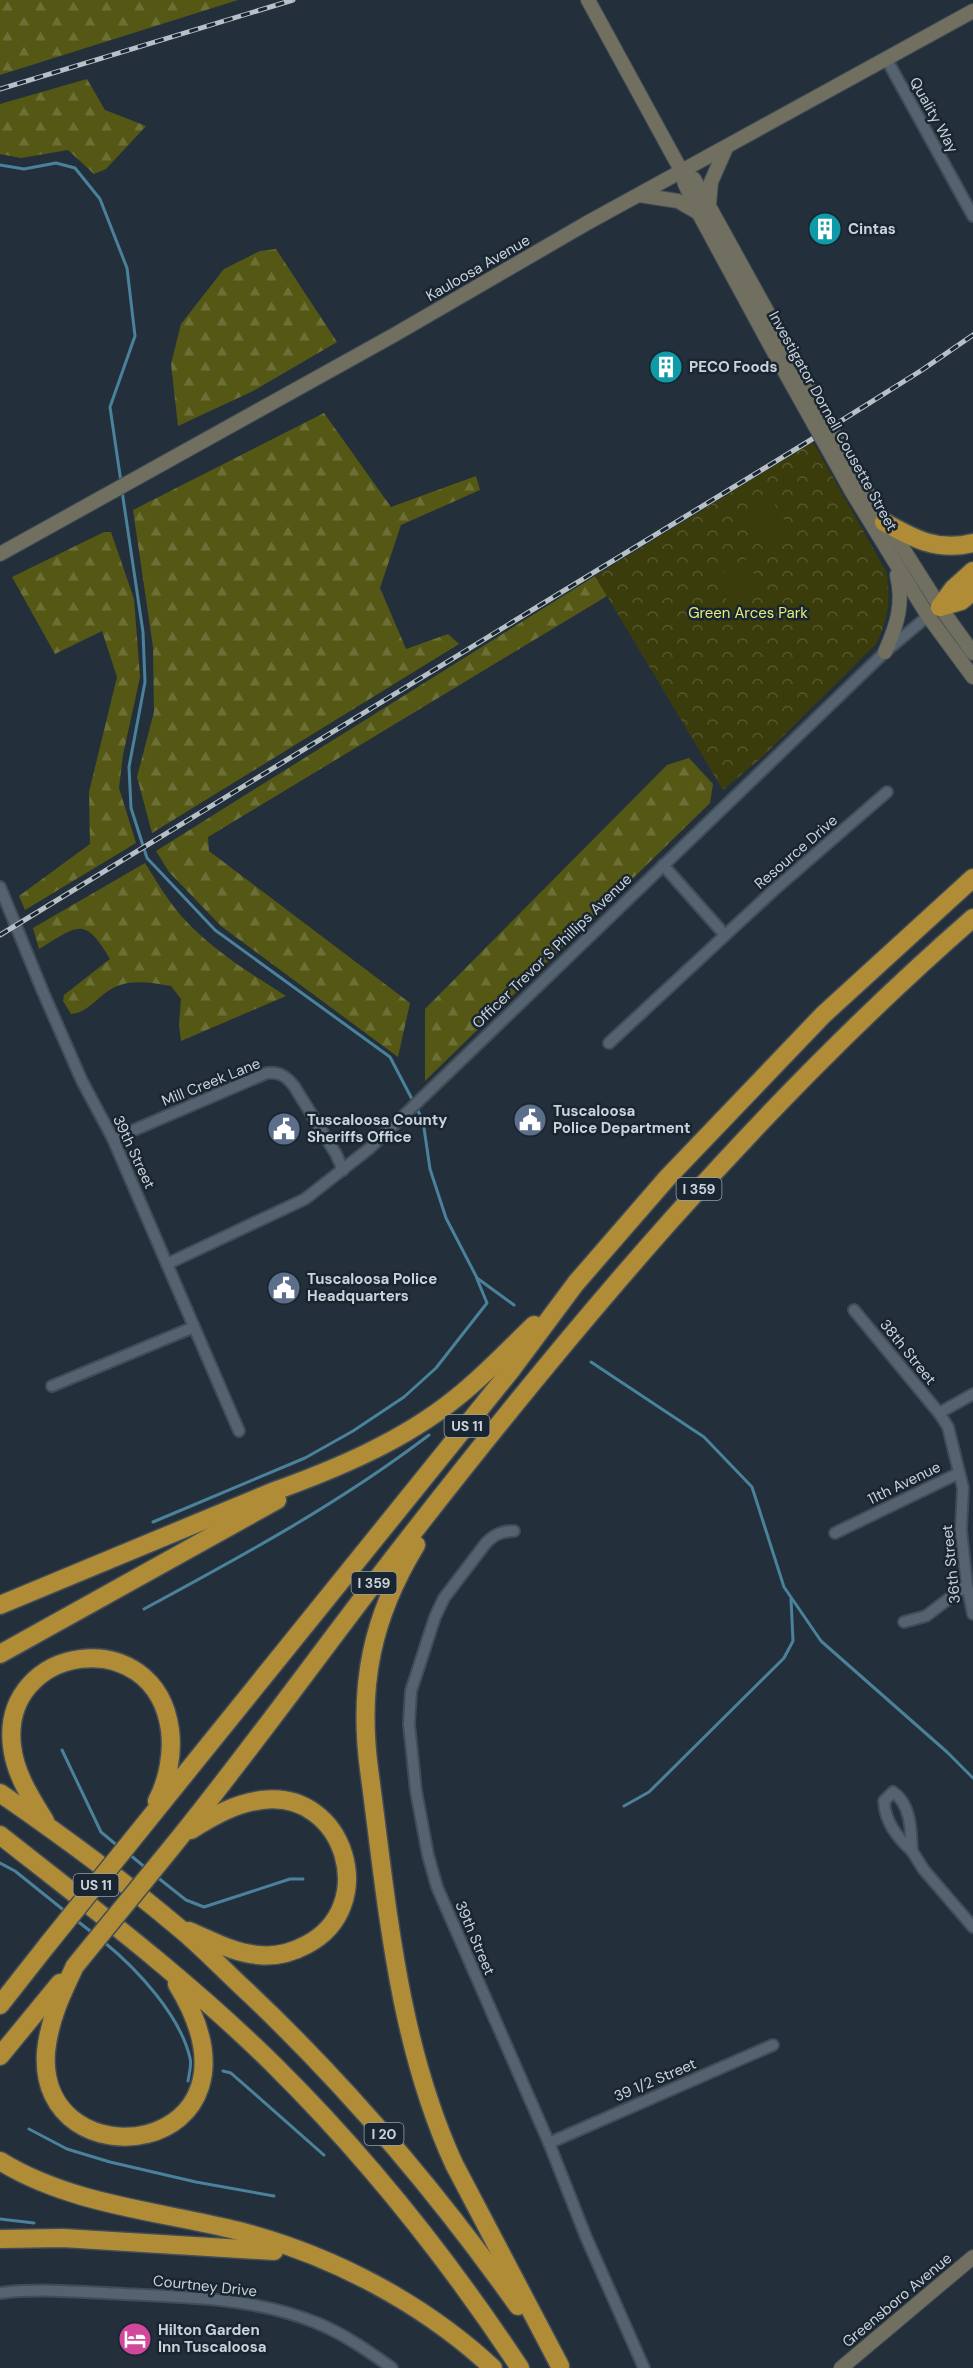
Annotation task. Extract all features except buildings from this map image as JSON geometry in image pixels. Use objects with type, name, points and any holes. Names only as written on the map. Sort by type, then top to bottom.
[{"type":"highway","points":[[884,522],[923,542],[949,547],[973,543]]},
{"type":"highway","points":[[934,612],[953,589],[973,571]]},
{"type":"highway","points":[[934,612],[961,601],[973,591]]},
{"type":"highway","name":"I 359","points":[[576,1283],[668,1177],[815,1023],[863,976],[973,878]]},
{"type":"highway","name":"I 359","points":[[75,1966],[177,1841],[403,1546],[585,1319],[755,1128],[857,1024],[973,918]]},
{"type":"highway","points":[[0,1654],[317,1476],[406,1432],[457,1398],[576,1283]]},
{"type":"highway","name":"US 11","points":[[0,2005],[512,1369],[576,1283]]},
{"type":"highway","points":[[0,1605],[24,1597],[272,1492],[317,1476]]},
{"type":"highway","points":[[451,1485],[400,1572],[375,1635],[364,1702],[367,1758],[402,2002],[417,2067],[439,2132],[453,2164],[561,2367]]},
{"type":"highway","points":[[47,1825],[17,1768],[12,1746],[12,1724],[25,1693],[39,1677],[58,1664],[91,1657],[114,1661],[142,1676],[157,1693],[166,1713],[171,1736],[168,1768],[159,1797],[144,1826]]},
{"type":"highway","name":"I 20","points":[[0,1793],[47,1825],[179,1928],[265,2008],[343,2087],[417,2172],[485,2260],[561,2367]]},
{"type":"highway","points":[[177,1841],[216,1815],[251,1802],[274,1799],[296,1803],[316,1813],[332,1830],[342,1849],[348,1883],[338,1915],[324,1933],[305,1946],[285,1954],[244,1953],[179,1928]]},
{"type":"highway","name":"I 20","points":[[0,1835],[167,1967],[273,2064],[329,2121],[429,2240],[520,2368]]},
{"type":"highway","points":[[75,1966],[52,2018],[46,2052],[47,2074],[55,2096],[77,2121],[97,2133],[121,2138],[151,2133],[178,2119],[193,2100],[203,2077],[205,2061],[200,2032],[185,1998],[167,1967]]},
{"type":"highway","points":[[0,2056],[75,1966]]},
{"type":"highway","points":[[7,2165],[66,2191],[241,2232],[306,2254],[388,2292],[447,2330],[494,2368]]},
{"type":"highway","points":[[0,2239],[63,2238],[231,2247],[306,2254]]},
{"type":"main road","name":"Investigator Dornell Cousette Street","points":[[588,0],[682,172],[685,184],[703,208],[857,488],[895,564],[934,612],[973,653]]},
{"type":"main road","name":"Kauloosa Avenue","points":[[0,554],[639,195],[973,12]]},
{"type":"main road","points":[[639,195],[678,201],[703,208],[711,182],[726,148]]},
{"type":"main road","name":"Investigator Dornell Cousette Street","points":[[857,488],[884,522],[973,677]]},
{"type":"main road","points":[[885,652],[896,628],[901,605],[895,564]]},
{"type":"main road","name":"Greensboro Avenue","points":[[841,2368],[973,2257]]},
{"type":"street","name":"Quality Way","points":[[887,60],[973,216]]},
{"type":"street","name":"Officer Trevor S Phillips Avenue","points":[[167,1264],[305,1199],[370,1148],[885,652],[934,612]]},
{"type":"street","name":"Resource Drive","points":[[609,1043],[725,935],[887,792]]},
{"type":"street","points":[[663,864],[725,935]]},
{"type":"street","name":"39th Street","points":[[0,887],[82,1081],[113,1139],[239,1431]]},
{"type":"street","name":"Mill Creek Lane","points":[[113,1139],[267,1073],[273,1073],[287,1078],[294,1086],[336,1154],[343,1170]]},
{"type":"street","name":"38th Street","points":[[854,1310],[939,1413]]},
{"type":"street","points":[[52,1386],[194,1327]]},
{"type":"street","points":[[939,1413],[973,1394]]},
{"type":"street","name":"11th Avenue","points":[[835,1533],[959,1473],[948,1427],[939,1413]]},
{"type":"street","name":"36th Street","points":[[959,1473],[963,1488],[961,1530],[967,1586],[973,1614]]},
{"type":"street","points":[[963,1488],[973,1497]]},
{"type":"street","name":"39th Street","points":[[514,1531],[504,1531],[494,1536],[471,1561],[444,1598],[435,1617],[411,1691],[409,1724],[421,1823],[437,1887],[644,2368]]},
{"type":"street","points":[[904,1622],[926,1616],[967,1586]]},
{"type":"street","points":[[912,1851],[906,1807],[902,1798],[893,1792],[884,1801],[885,1812],[895,1832],[973,1927]]},
{"type":"street","name":"39 1/2 Street","points":[[549,2143],[773,2045]]},
{"type":"street","name":"Courtney Drive","points":[[0,2293],[97,2293],[220,2300],[254,2305],[287,2312],[318,2324],[348,2339],[392,2368]]},
{"type":"green space","points":[[0,0],[238,0],[0,75]]},
{"type":"green space","points":[[87,79],[105,110],[146,126],[106,169],[94,174],[68,150],[21,158],[0,154],[0,104]]},
{"type":"green space","points":[[276,249],[337,342],[253,391],[178,426],[171,364],[181,324],[224,269],[260,251]]},
{"type":"green space","points":[[324,413],[391,507],[476,476],[480,490],[401,525],[380,588],[406,649],[448,634],[459,644],[152,833],[137,777],[154,712],[153,647],[133,510]]},
{"type":"green space","name":"Green Arces Park","points":[[813,442],[886,571],[888,600],[884,626],[876,644],[762,757],[723,790],[595,576]]},
{"type":"green space","points":[[771,498],[779,512],[751,529],[742,516]]},
{"type":"green space","points":[[781,515],[789,528],[761,546],[753,533]]},
{"type":"green space","points":[[104,532],[111,532],[134,599],[140,677],[123,755],[119,788],[136,843],[25,910],[19,896],[90,844],[89,792],[117,677],[102,631],[55,654],[12,577]]},
{"type":"green space","points":[[747,559],[756,583],[755,590],[749,603],[735,615],[715,578]]},
{"type":"green space","points":[[595,576],[607,596],[208,837],[209,851],[410,1003],[398,1057],[221,926],[169,872],[156,851]]},
{"type":"green space","points":[[689,758],[713,784],[710,803],[425,1081],[425,1009],[667,765]]},
{"type":"green space","points":[[145,863],[174,907],[196,931],[233,961],[286,996],[181,1041],[179,1025],[181,999],[171,986],[143,982],[129,983],[109,990],[89,1007],[71,1014],[63,1001],[64,995],[110,959],[101,945],[86,930],[72,930],[39,949],[33,928]]},
{"type":"waterway","points":[[0,165],[24,169],[56,163],[75,168],[100,199],[127,268],[135,336],[110,407],[121,482]]},
{"type":"waterway","points":[[122,491],[143,632],[145,682],[129,767],[131,808],[147,858],[215,930],[390,1057],[413,1101]]},
{"type":"waterway","points":[[416,1107],[423,1121],[430,1169],[446,1218],[477,1278],[514,1305]]},
{"type":"waterway","points":[[153,1522],[305,1458],[353,1431],[404,1397],[436,1368],[487,1303],[477,1279]]},
{"type":"waterway","points":[[591,1362],[704,1437],[752,1487],[784,1587],[821,1641],[947,1752],[973,1778]]},
{"type":"waterway","points":[[144,1609],[254,1549],[326,1506],[429,1435]]},
{"type":"waterway","points":[[624,1806],[649,1792],[784,1658],[793,1641],[791,1599]]},
{"type":"waterway","points":[[62,1750],[101,1832],[119,1847]]},
{"type":"waterway","points":[[129,1854],[147,1869]]},
{"type":"waterway","points":[[0,1863],[15,1871],[66,1912]]},
{"type":"waterway","points":[[157,1877],[186,1900],[204,1907],[290,1879],[303,1879]]},
{"type":"waterway","points":[[76,1920],[94,1934]]},
{"type":"waterway","points":[[104,1942],[143,1979],[177,2026],[190,2058],[188,2081]]},
{"type":"waterway","points":[[223,2071],[231,2073],[324,2155]]},
{"type":"waterway","points":[[29,2129],[67,2149],[110,2162],[196,2182],[274,2196]]},
{"type":"waterway","points":[[0,2219],[34,2223]]},
{"type":"railway","points":[[0,89],[293,0]]},
{"type":"railway","points":[[0,935],[809,441],[973,335]]},
{"type":"place","name":"Cintas","points":[[825,229]]},
{"type":"place","name":"PECO Foods","points":[[666,367]]},
{"type":"place","name":"Tuscaloosa Police Department","points":[[530,1120]]},
{"type":"place","name":"Tuscaloosa County Sheriffs Office","points":[[284,1129]]},
{"type":"place","name":"Tuscaloosa Police Headquarters","points":[[284,1288]]},
{"type":"place","name":"Hilton Garden Inn Tuscaloosa","points":[[135,2339]]}]
